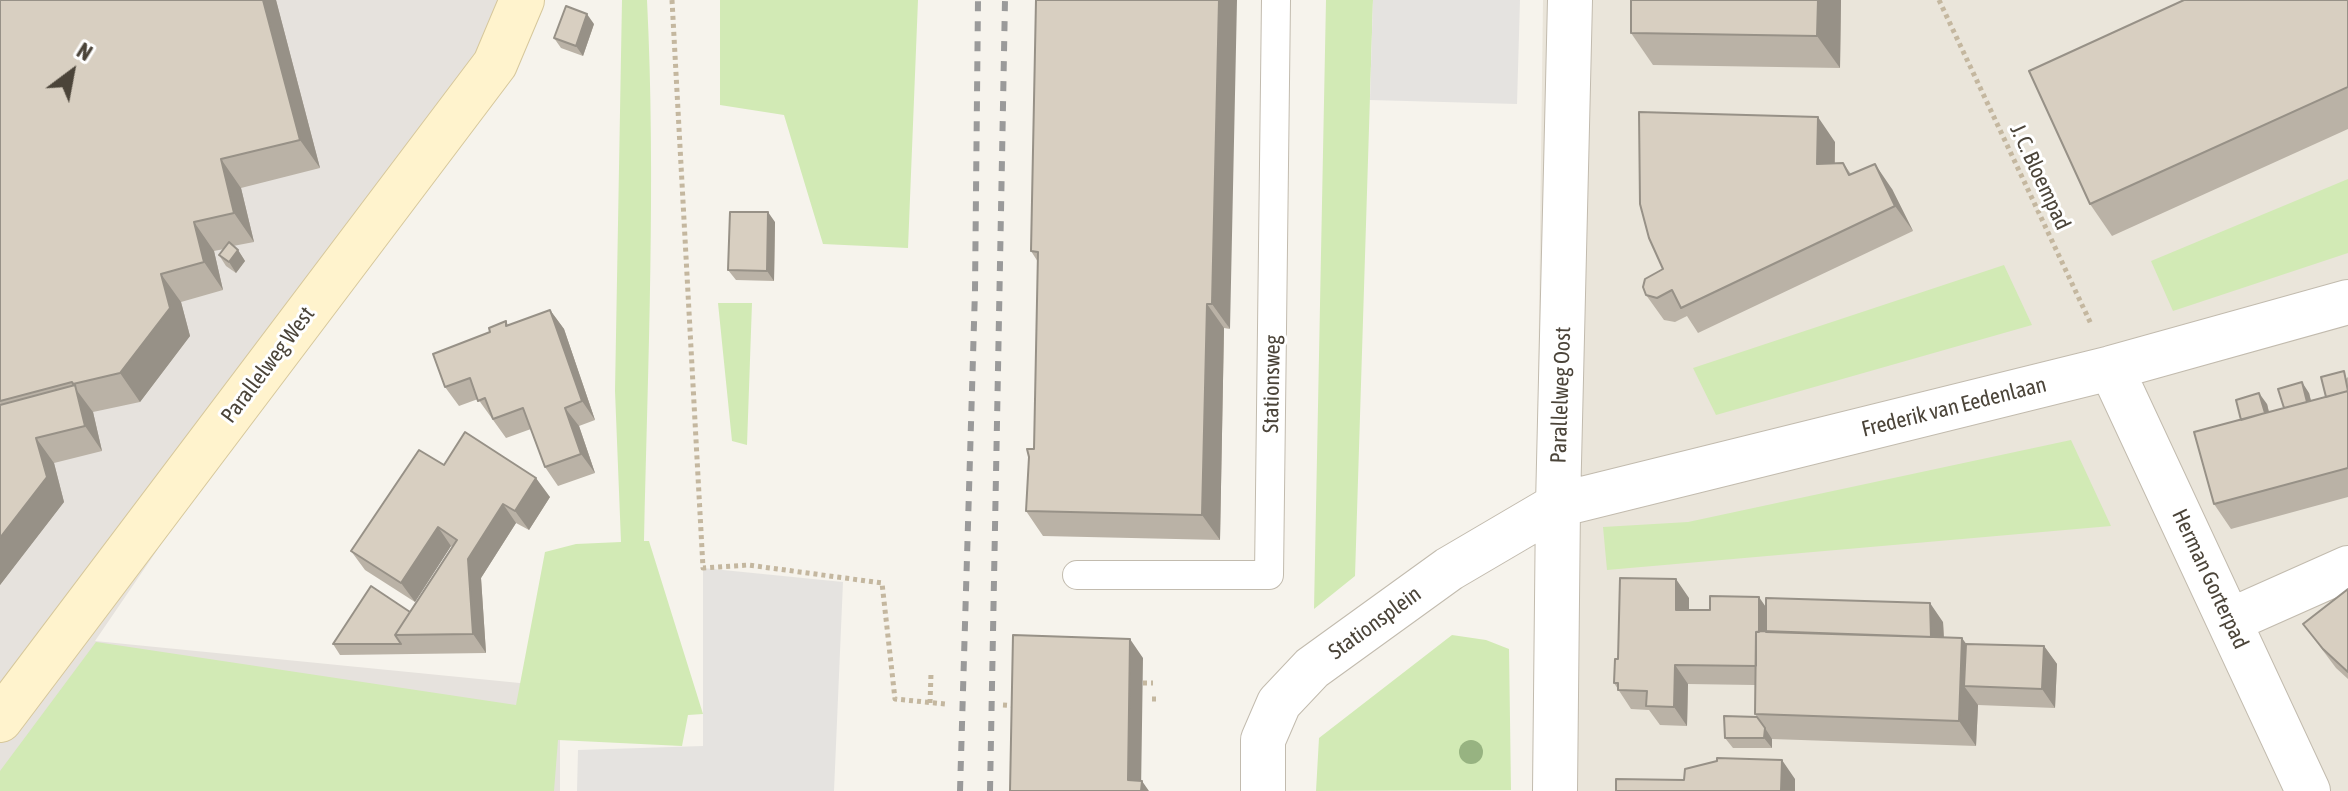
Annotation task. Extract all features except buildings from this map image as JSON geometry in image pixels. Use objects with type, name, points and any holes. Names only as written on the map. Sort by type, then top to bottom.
[{"type":"street","name":"Parallelweg West","points":[[0,720],[495,64],[522,0]]},
{"type":"street","name":"Parallelweg Oost","points":[[1555,791],[1558,505],[1570,0]]},
{"type":"street","name":"Frederik van Eedenlaan","points":[[1558,505],[2111,368],[2348,302]]},
{"type":"street","name":"Herman Gorterpad","points":[[2111,368],[2308,791]]},
{"type":"street","name":"Stationsplein","points":[[1263,791],[1263,740],[1279,703],[1312,668],[1449,569],[1558,505]]},
{"type":"street","points":[[2229,621],[2348,568]]},
{"type":"lane","name":"Stationsweg","points":[[1077,575],[1269,575],[1276,0]]},
{"type":"path","points":[[672,0],[703,568],[748,565],[882,583],[895,699],[945,704]]},
{"type":"path","name":"J. C. Bloempad","points":[[1939,0],[2111,368]]},
{"type":"path","points":[[930,703],[931,674]]},
{"type":"path","points":[[1143,683],[1153,683]]},
{"type":"path","points":[[1013,692],[1013,706]]},
{"type":"path","points":[[1152,699],[1160,699]]},
{"type":"path","points":[[1003,705],[1025,706]]},
{"type":"shaded area","points":[[0,0],[533,0],[95,641],[560,687],[560,791],[0,791]]},
{"type":"shaded area","points":[[1373,0],[1520,0],[1517,104],[1370,100]]},
{"type":"shaded area","points":[[1543,0],[2348,0],[2348,791],[1533,791]]},
{"type":"shaded area","points":[[703,568],[843,582],[834,791],[577,791],[578,750],[703,746]]},
{"type":"green space","points":[[622,0],[647,0],[651,203],[644,541],[649,541],[703,714],[688,715],[682,746],[558,740],[554,791],[0,791],[0,771],[96,642],[516,705],[545,552],[576,544],[621,542],[615,391]]},
{"type":"green space","points":[[720,0],[918,0],[908,248],[823,244],[784,115],[720,105]]},
{"type":"green space","points":[[1326,0],[1373,0],[1355,576],[1314,609]]},
{"type":"green space","points":[[2348,179],[2348,253],[2173,311],[2151,261]]},
{"type":"green space","points":[[2004,265],[2032,325],[1716,415],[1693,368]]},
{"type":"green space","points":[[718,303],[752,303],[747,445],[732,441]]},
{"type":"green space","points":[[2071,440],[2111,526],[1607,570],[1603,527],[1688,522]]},
{"type":"green space","points":[[1452,635],[1486,640],[1509,649],[1511,790],[1316,791],[1319,738]]},
{"type":"railway","points":[[960,791],[975,290],[978,0]]},
{"type":"railway","points":[[990,791],[1005,0]]}]
